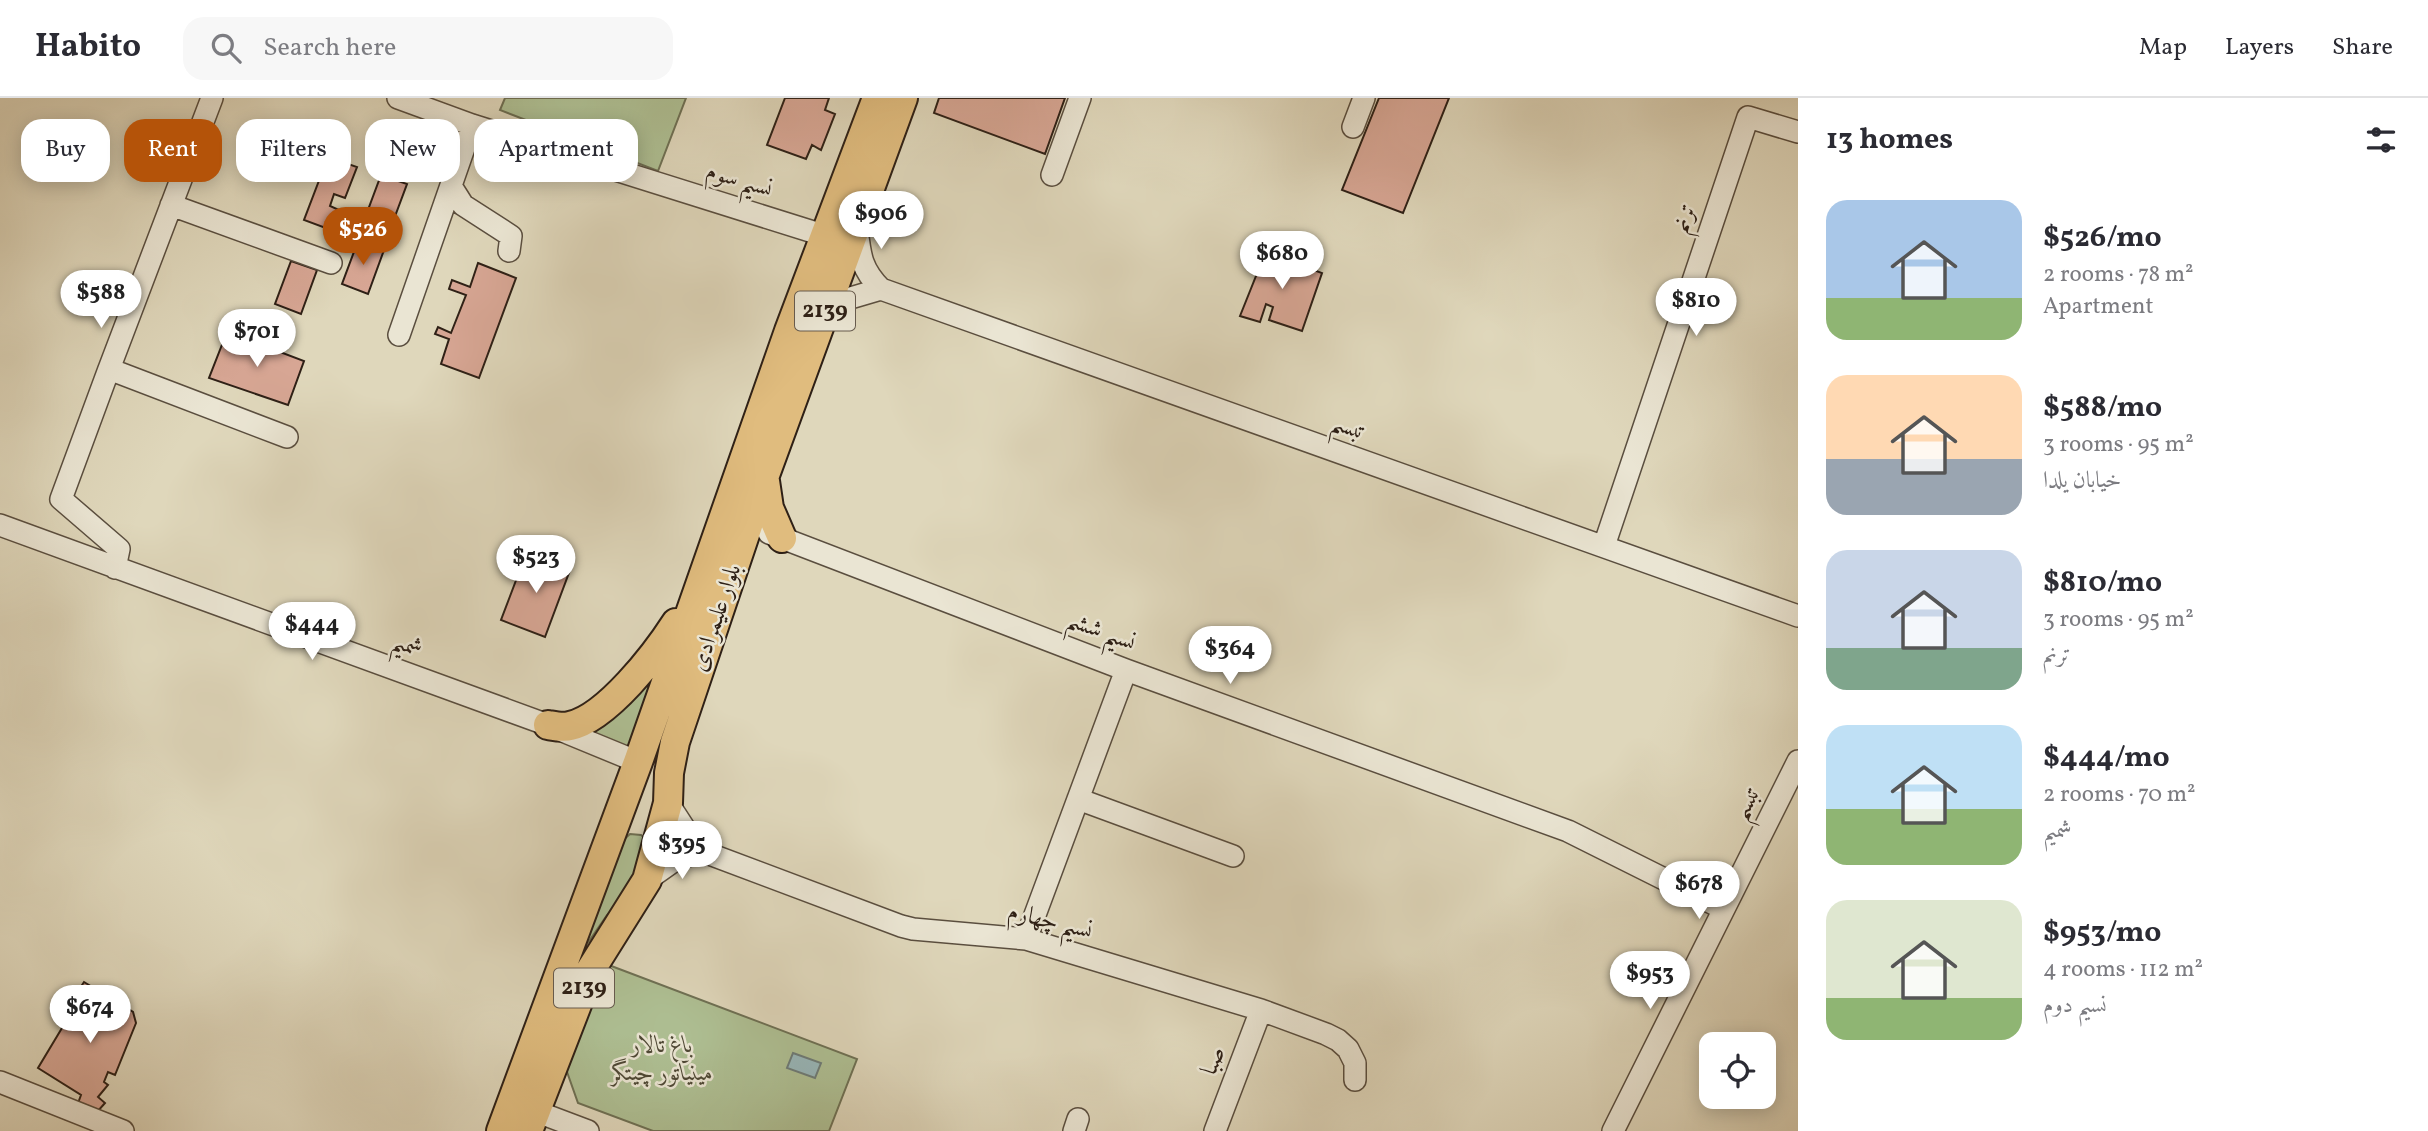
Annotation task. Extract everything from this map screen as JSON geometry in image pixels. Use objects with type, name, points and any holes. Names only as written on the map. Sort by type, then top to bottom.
[{"type":"main road","name":"بلوار علیمرادی","points":[[532,1121],[590,971],[647,880],[668,803],[669,774],[675,742],[736,519],[826,236],[877,98]]},
{"type":"main road","name":"بلوار علیمرادی","points":[[501,1131],[638,762],[696,591],[736,519],[765,475],[903,98]]},
{"type":"main road","points":[[765,475],[769,508],[782,538]]},
{"type":"main road","points":[[548,726],[569,726],[590,717],[628,685],[660,647],[696,591]]},
{"type":"main road","points":[[608,843],[625,831],[640,828],[653,838],[656,853]]},
{"type":"street","points":[[115,568],[119,549],[61,499],[212,98]]},
{"type":"street","name":"نسیم سوم","points":[[398,98],[472,125],[826,236]]},
{"type":"street","points":[[1052,175],[1080,98]]},
{"type":"street","points":[[1353,127],[1364,98]]},
{"type":"street","name":"ترنم","points":[[1604,546],[1748,117],[1798,132]]},
{"type":"street","points":[[399,335],[472,125]]},
{"type":"street","points":[[451,186],[463,205],[511,236],[509,251]]},
{"type":"street","points":[[172,205],[331,263]]},
{"type":"street","points":[[825,311],[847,299],[881,289],[869,277],[862,263],[856,226]]},
{"type":"street","name":"تبسم","points":[[881,289],[1798,616]]},
{"type":"street","points":[[109,369],[287,437]]},
{"type":"street","name":"نسیم ششم","points":[[736,519],[1126,670],[1568,831],[1724,909]]},
{"type":"street","name":"شمیم","points":[[0,526],[548,726],[638,762]]},
{"type":"street","points":[[1026,939],[1126,670]]},
{"type":"street","name":"تبسم","points":[[1613,1131],[1798,761]]},
{"type":"street","points":[[1078,799],[1233,856]]},
{"type":"street","points":[[668,803],[690,837],[704,852]]},
{"type":"street","points":[[647,880],[678,858],[704,852]]},
{"type":"street","name":"نسیم چهارم","points":[[704,852],[901,926],[1026,939],[1261,1010],[1338,1040],[1348,1049],[1355,1063],[1355,1080]]},
{"type":"street","name":"صبا","points":[[1215,1131],[1261,1010]]},
{"type":"street","points":[[0,1082],[124,1131]]},
{"type":"street","points":[[532,1121],[589,1131]]},
{"type":"green space","points":[[505,98],[686,98],[658,171],[638,163],[638,119],[523,119],[500,110]]},
{"type":"green space","points":[[669,647],[632,748],[586,732]]},
{"type":"green space","points":[[630,834],[641,835],[650,842],[651,867],[607,915],[578,957],[621,842]]},
{"type":"green space","name":"باغ تالار مینیاتور چیتگر","points":[[606,964],[857,1059],[829,1131],[653,1131],[578,1103],[566,1069]]},
{"type":"water","points":[[793,1053],[821,1063],[815,1078],[787,1068]]},
{"type":"building","points":[[785,98],[829,98],[825,110],[835,114],[821,150],[812,145],[806,159],[767,145]]},
{"type":"building","points":[[939,98],[1065,98],[1045,154],[934,113]]},
{"type":"building","points":[[1379,98],[1449,98],[1403,213],[1342,190]]},
{"type":"building","points":[[351,165],[357,167],[345,198],[334,194],[330,206],[339,210],[331,230],[304,220],[318,182],[351,182]]},
{"type":"building","points":[[378,182],[407,184],[391,227],[365,218]]},
{"type":"building","points":[[358,241],[384,250],[368,294],[342,284]]},
{"type":"building","points":[[1268,246],[1289,253],[1286,260],[1322,273],[1302,331],[1269,320],[1273,307],[1266,304],[1260,322],[1240,316]]},
{"type":"building","points":[[291,261],[317,270],[301,314],[275,304]]},
{"type":"building","points":[[478,263],[516,278],[479,378],[441,364],[449,339],[435,334],[438,327],[451,333],[466,295],[449,289],[452,280],[470,287]]},
{"type":"building","points":[[227,332],[304,361],[288,405],[209,378]]},
{"type":"building","points":[[526,554],[570,570],[545,637],[501,620]]},
{"type":"building","points":[[84,982],[133,1012],[136,1023],[115,1075],[108,1072],[104,1082],[108,1085],[98,1097],[105,1103],[98,1111],[77,1106],[81,1095],[38,1068],[74,1008],[69,1005]]}]
